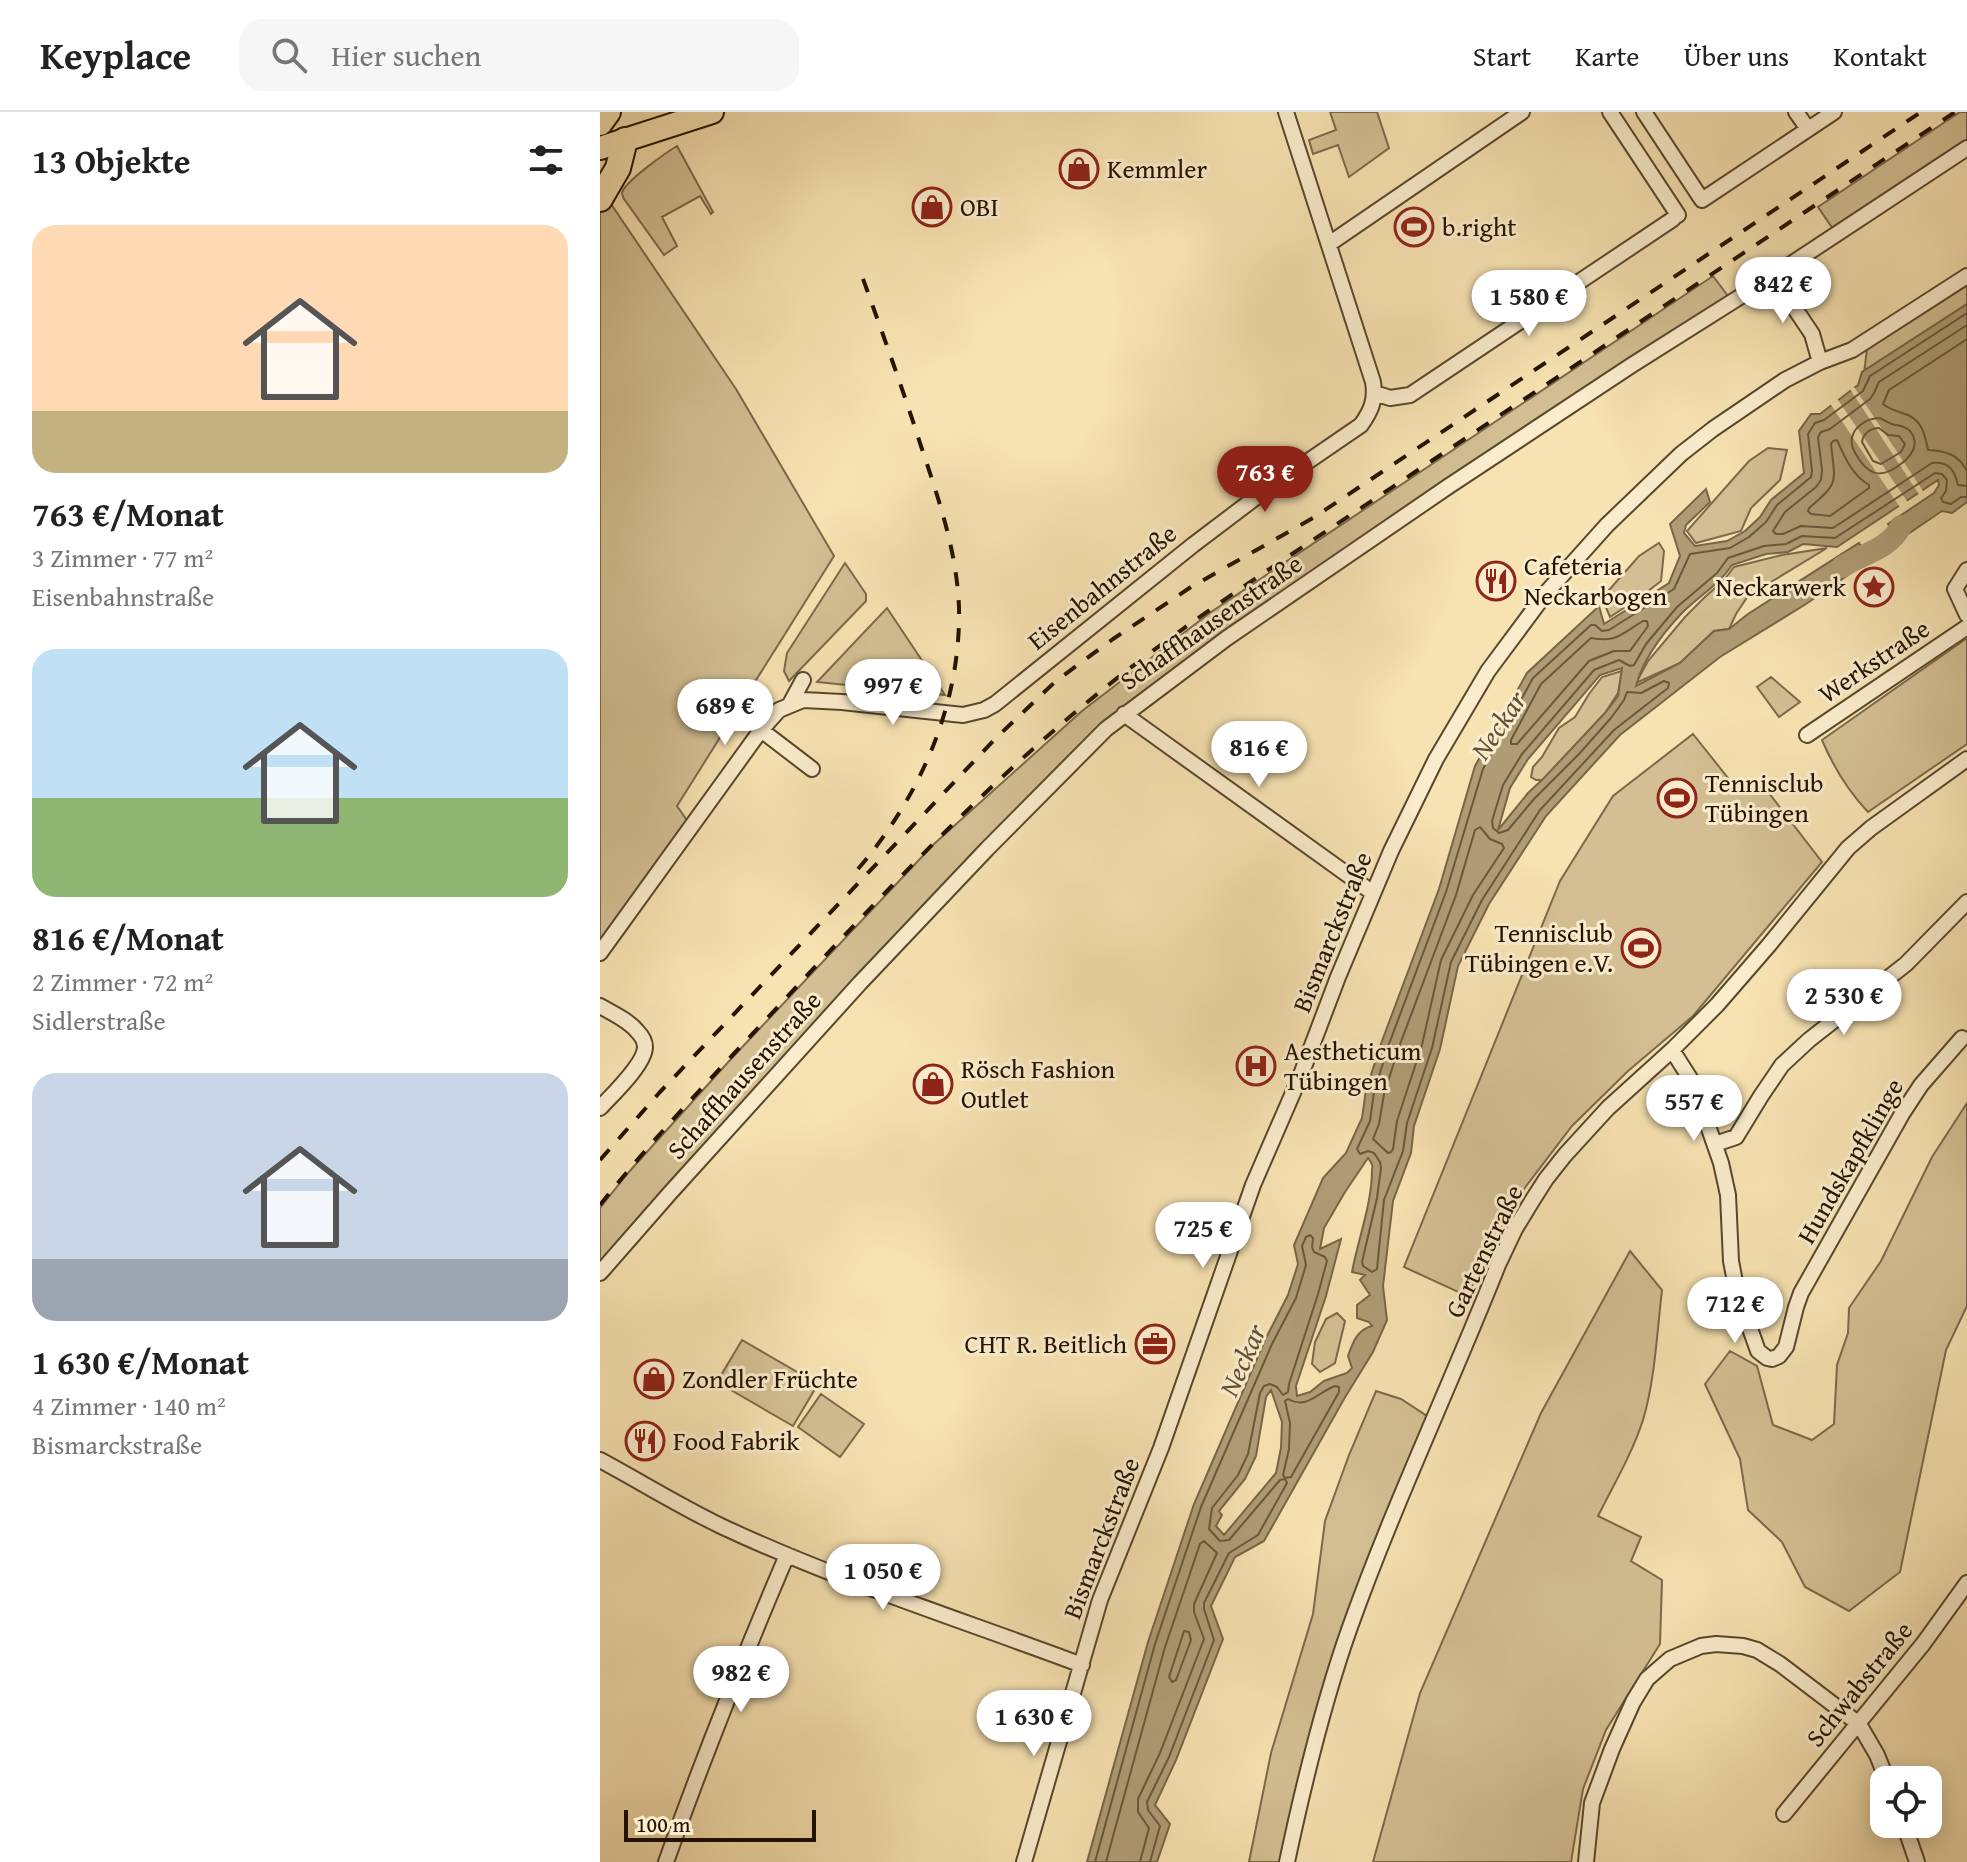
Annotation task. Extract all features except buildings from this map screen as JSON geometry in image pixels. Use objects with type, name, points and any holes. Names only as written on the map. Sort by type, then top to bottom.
[{"type":"highway","points":[[600,123],[608,112]]},
{"type":"highway","points":[[600,199],[618,168],[625,140]]},
{"type":"main road","points":[[600,135],[665,112]]},
{"type":"main road","points":[[600,148],[712,112]]},
{"type":"street","points":[[1286,112],[1369,364],[1375,393],[1390,398],[1410,395],[1676,217],[1610,112]]},
{"type":"street","points":[[1329,244],[1522,112]]},
{"type":"street","points":[[1644,112],[1702,200],[1834,112]]},
{"type":"street","points":[[1796,112],[1808,129]]},
{"type":"street","name":"Schaffhausenstraße","points":[[600,1273],[860,983],[1076,757],[1124,714],[1247,624],[1449,486],[1967,148]]},
{"type":"street","points":[[1773,276],[1812,334],[1820,362]]},
{"type":"street","name":"Bismarckstraße","points":[[1024,1862],[1100,1600],[1164,1440],[1253,1185],[1373,893],[1436,759],[1488,671],[1546,593],[1607,525],[1671,463],[1769,390],[1820,362],[1852,350],[1967,276]]},
{"type":"street","name":"Eisenbahnstraße","points":[[790,704],[817,700],[963,715],[984,710],[1250,501],[1361,425],[1368,415],[1375,393]]},
{"type":"street","points":[[1967,570],[1955,589],[1967,615]]},
{"type":"street","name":"Werkstraße","points":[[1807,735],[1967,627]]},
{"type":"street","points":[[600,953],[761,730],[779,710],[790,704],[803,680]]},
{"type":"street","points":[[1124,714],[1373,893]]},
{"type":"street","points":[[761,730],[812,769]]},
{"type":"street","name":"Gartenstraße","points":[[1287,1862],[1314,1744],[1351,1624],[1395,1511],[1510,1241],[1546,1179],[1608,1108],[1717,1005],[1848,848],[1967,759]]},
{"type":"street","points":[[1715,1144],[1736,1137],[1782,1065],[1906,964],[1967,902]]},
{"type":"street","points":[[600,1006],[635,1028],[645,1046],[643,1058],[600,1108]]},
{"type":"street","name":"Hundskapfklinge","points":[[1672,1050],[1693,1083],[1728,1190],[1731,1261],[1737,1292],[1758,1351],[1772,1359],[1786,1347],[1801,1293],[1902,1114],[1921,1085],[1962,1038]]},
{"type":"street","points":[[600,1460],[721,1526],[787,1555],[1082,1665]]},
{"type":"street","points":[[666,1862],[737,1671],[787,1555]]},
{"type":"street","name":"Schwabstraße","points":[[1784,1814],[1934,1631],[1967,1583]]},
{"type":"street","points":[[1586,1862],[1592,1803],[1633,1702],[1647,1679],[1670,1659],[1701,1646],[1729,1644],[1757,1650],[1780,1664],[1859,1724],[1881,1766]]},
{"type":"street","points":[[1909,1838],[1917,1862]]},
{"type":"shaded area","points":[[1330,112],[1377,112],[1389,148],[1349,177],[1338,145],[1313,154],[1309,140],[1336,130]]},
{"type":"shaded area","points":[[1960,112],[1967,112],[1967,148],[1632,365],[1106,729],[605,1267],[600,1261],[600,1208],[628,1173],[934,844],[1082,711],[1211,612],[1713,276],[1731,300],[1835,232],[1818,207]]},
{"type":"shaded area","points":[[677,146],[713,212],[711,214],[700,196],[662,217],[677,246],[664,255],[622,193],[638,175]]},
{"type":"shaded area","points":[[609,201],[736,389],[834,556],[677,806],[691,826],[600,953],[600,212]]},
{"type":"shaded area","points":[[1967,276],[1967,492],[1864,374],[1868,340]]},
{"type":"shaded area","points":[[1768,448],[1787,450],[1780,480],[1751,508],[1741,531],[1696,543],[1687,531],[1749,461]]},
{"type":"shaded area","points":[[1659,543],[1664,551],[1661,581],[1610,617],[1602,598],[1639,556]]},
{"type":"shaded area","points":[[1827,548],[1748,596],[1729,629],[1714,631],[1680,663],[1636,683],[1648,661],[1685,617],[1734,567]]},
{"type":"shaded area","points":[[845,563],[866,594],[866,601],[789,681],[784,671],[787,653]]},
{"type":"shaded area","points":[[887,608],[945,695],[817,682]]},
{"type":"shaded area","points":[[1967,638],[1967,744],[1868,812],[1842,778],[1822,740]]},
{"type":"shaded area","points":[[1622,671],[1618,693],[1605,713],[1543,780],[1531,777],[1533,767],[1559,728],[1575,717],[1602,677]]},
{"type":"shaded area","points":[[1771,677],[1800,702],[1779,717],[1757,687]]},
{"type":"shaded area","name":"Tennisclub Tübingen e.V.","points":[[1693,734],[1736,788],[1762,784],[1822,862],[1693,1016],[1628,1071],[1572,1126],[1514,1202],[1467,1296],[1404,1267],[1560,881],[1613,796]]},
{"type":"shaded area","points":[[1967,1103],[1967,1306],[1946,1350],[1900,1572],[1849,1611],[1805,1587],[1782,1542],[1748,1510],[1740,1459],[1705,1384],[1730,1351],[1757,1366],[1773,1425],[1812,1440],[1834,1424],[1837,1365],[1848,1333],[1849,1308],[1881,1261],[1932,1157]]},
{"type":"shaded area","points":[[1630,1251],[1662,1290],[1655,1356],[1639,1433],[1598,1516],[1641,1537],[1631,1561],[1662,1580],[1660,1644],[1606,1730],[1583,1789],[1571,1862],[1373,1862],[1420,1693],[1541,1413]]},
{"type":"shaded area","points":[[1337,1313],[1345,1321],[1335,1363],[1320,1372],[1312,1364],[1315,1342],[1326,1319]]},
{"type":"shaded area","points":[[742,1340],[818,1384],[793,1426],[717,1382]]},
{"type":"shaded area","points":[[1376,1391],[1401,1399],[1433,1420],[1351,1624],[1287,1862],[1249,1862],[1271,1753],[1313,1614],[1325,1521]]},
{"type":"shaded area","points":[[821,1394],[864,1424],[840,1457],[798,1427]]},
{"type":"water","name":"Neckar","points":[[1967,304],[1967,502],[1952,513],[1942,511],[1899,540],[1888,524],[1934,493],[1939,485],[1938,480],[1837,547],[1803,544],[1788,552],[1766,554],[1732,565],[1682,613],[1654,647],[1636,686],[1680,663],[1714,631],[1729,629],[1859,543],[1870,560],[1720,657],[1620,735],[1546,816],[1489,904],[1458,966],[1440,1049],[1414,1126],[1411,1153],[1393,1201],[1383,1286],[1387,1320],[1373,1352],[1264,1541],[1235,1557],[1211,1606],[1223,1639],[1155,1805],[1170,1824],[1157,1862],[1087,1862],[1148,1642],[1194,1504],[1265,1340],[1288,1295],[1298,1264],[1294,1245],[1323,1178],[1346,1153],[1362,1118],[1366,1090],[1439,889],[1475,766],[1527,673],[1599,606],[1604,624],[1669,583],[1680,556],[1670,524],[1706,489],[1710,502],[1686,525],[1684,533],[1695,546],[1727,541],[1745,531],[1760,517],[1771,500],[1804,473],[1799,431],[1811,414],[1820,414],[1858,385],[1862,372]],"holes":[[[1622,668],[1618,696],[1605,713],[1528,793],[1498,830],[1510,788],[1528,759],[1600,675]],[[1368,1158],[1372,1166],[1370,1196],[1352,1272],[1365,1275],[1360,1280],[1370,1295],[1357,1305],[1357,1318],[1372,1326],[1363,1330],[1354,1341],[1348,1356],[1352,1368],[1347,1373],[1297,1396],[1296,1386],[1341,1239],[1320,1249],[1324,1228]],[[1271,1390],[1282,1422],[1276,1473],[1224,1535],[1216,1526],[1222,1515],[1219,1511],[1245,1479],[1256,1456],[1266,1397]]]},
{"type":"pier","points":[[1854,387],[1925,494],[1920,496],[1850,389]]},
{"type":"pier","points":[[1836,397],[1909,504],[1901,509],[1829,402]]},
{"type":"waterway","points":[[1842,567],[1883,546],[1901,526]]},
{"type":"railway","points":[[600,1160],[660,1092],[997,737],[1056,681],[1191,587],[1313,518],[1921,112]]},
{"type":"railway","points":[[600,1205],[691,1100],[892,886],[1002,777],[1102,690],[1249,583],[1955,112]]},
{"type":"railway","points":[[858,869],[900,811],[932,748],[953,679],[959,608],[955,566],[940,504],[862,276]]},
{"type":"place","name":"Kemmler","points":[[1079,169]]},
{"type":"place","name":"OBI","points":[[932,207]]},
{"type":"place","name":"b.right","points":[[1414,227]]},
{"type":"place","name":"Cafeteria Neckarbogen","points":[[1496,581]]},
{"type":"place","name":"Neckarwerk","points":[[1874,587]]},
{"type":"place","name":"Tennisclub Tübingen","points":[[1677,798]]},
{"type":"place","name":"Tennisclub Tübingen e.V.","points":[[1641,948]]},
{"type":"place","name":"Aestheticum Tübingen","points":[[1256,1066]]},
{"type":"place","name":"Rösch Fashion Outlet","points":[[933,1084]]},
{"type":"place","name":"CHT R. Beitlich","points":[[1155,1344]]},
{"type":"place","name":"Zondler Früchte","points":[[654,1379]]},
{"type":"place","name":"Food Fabrik","points":[[645,1441]]}]
